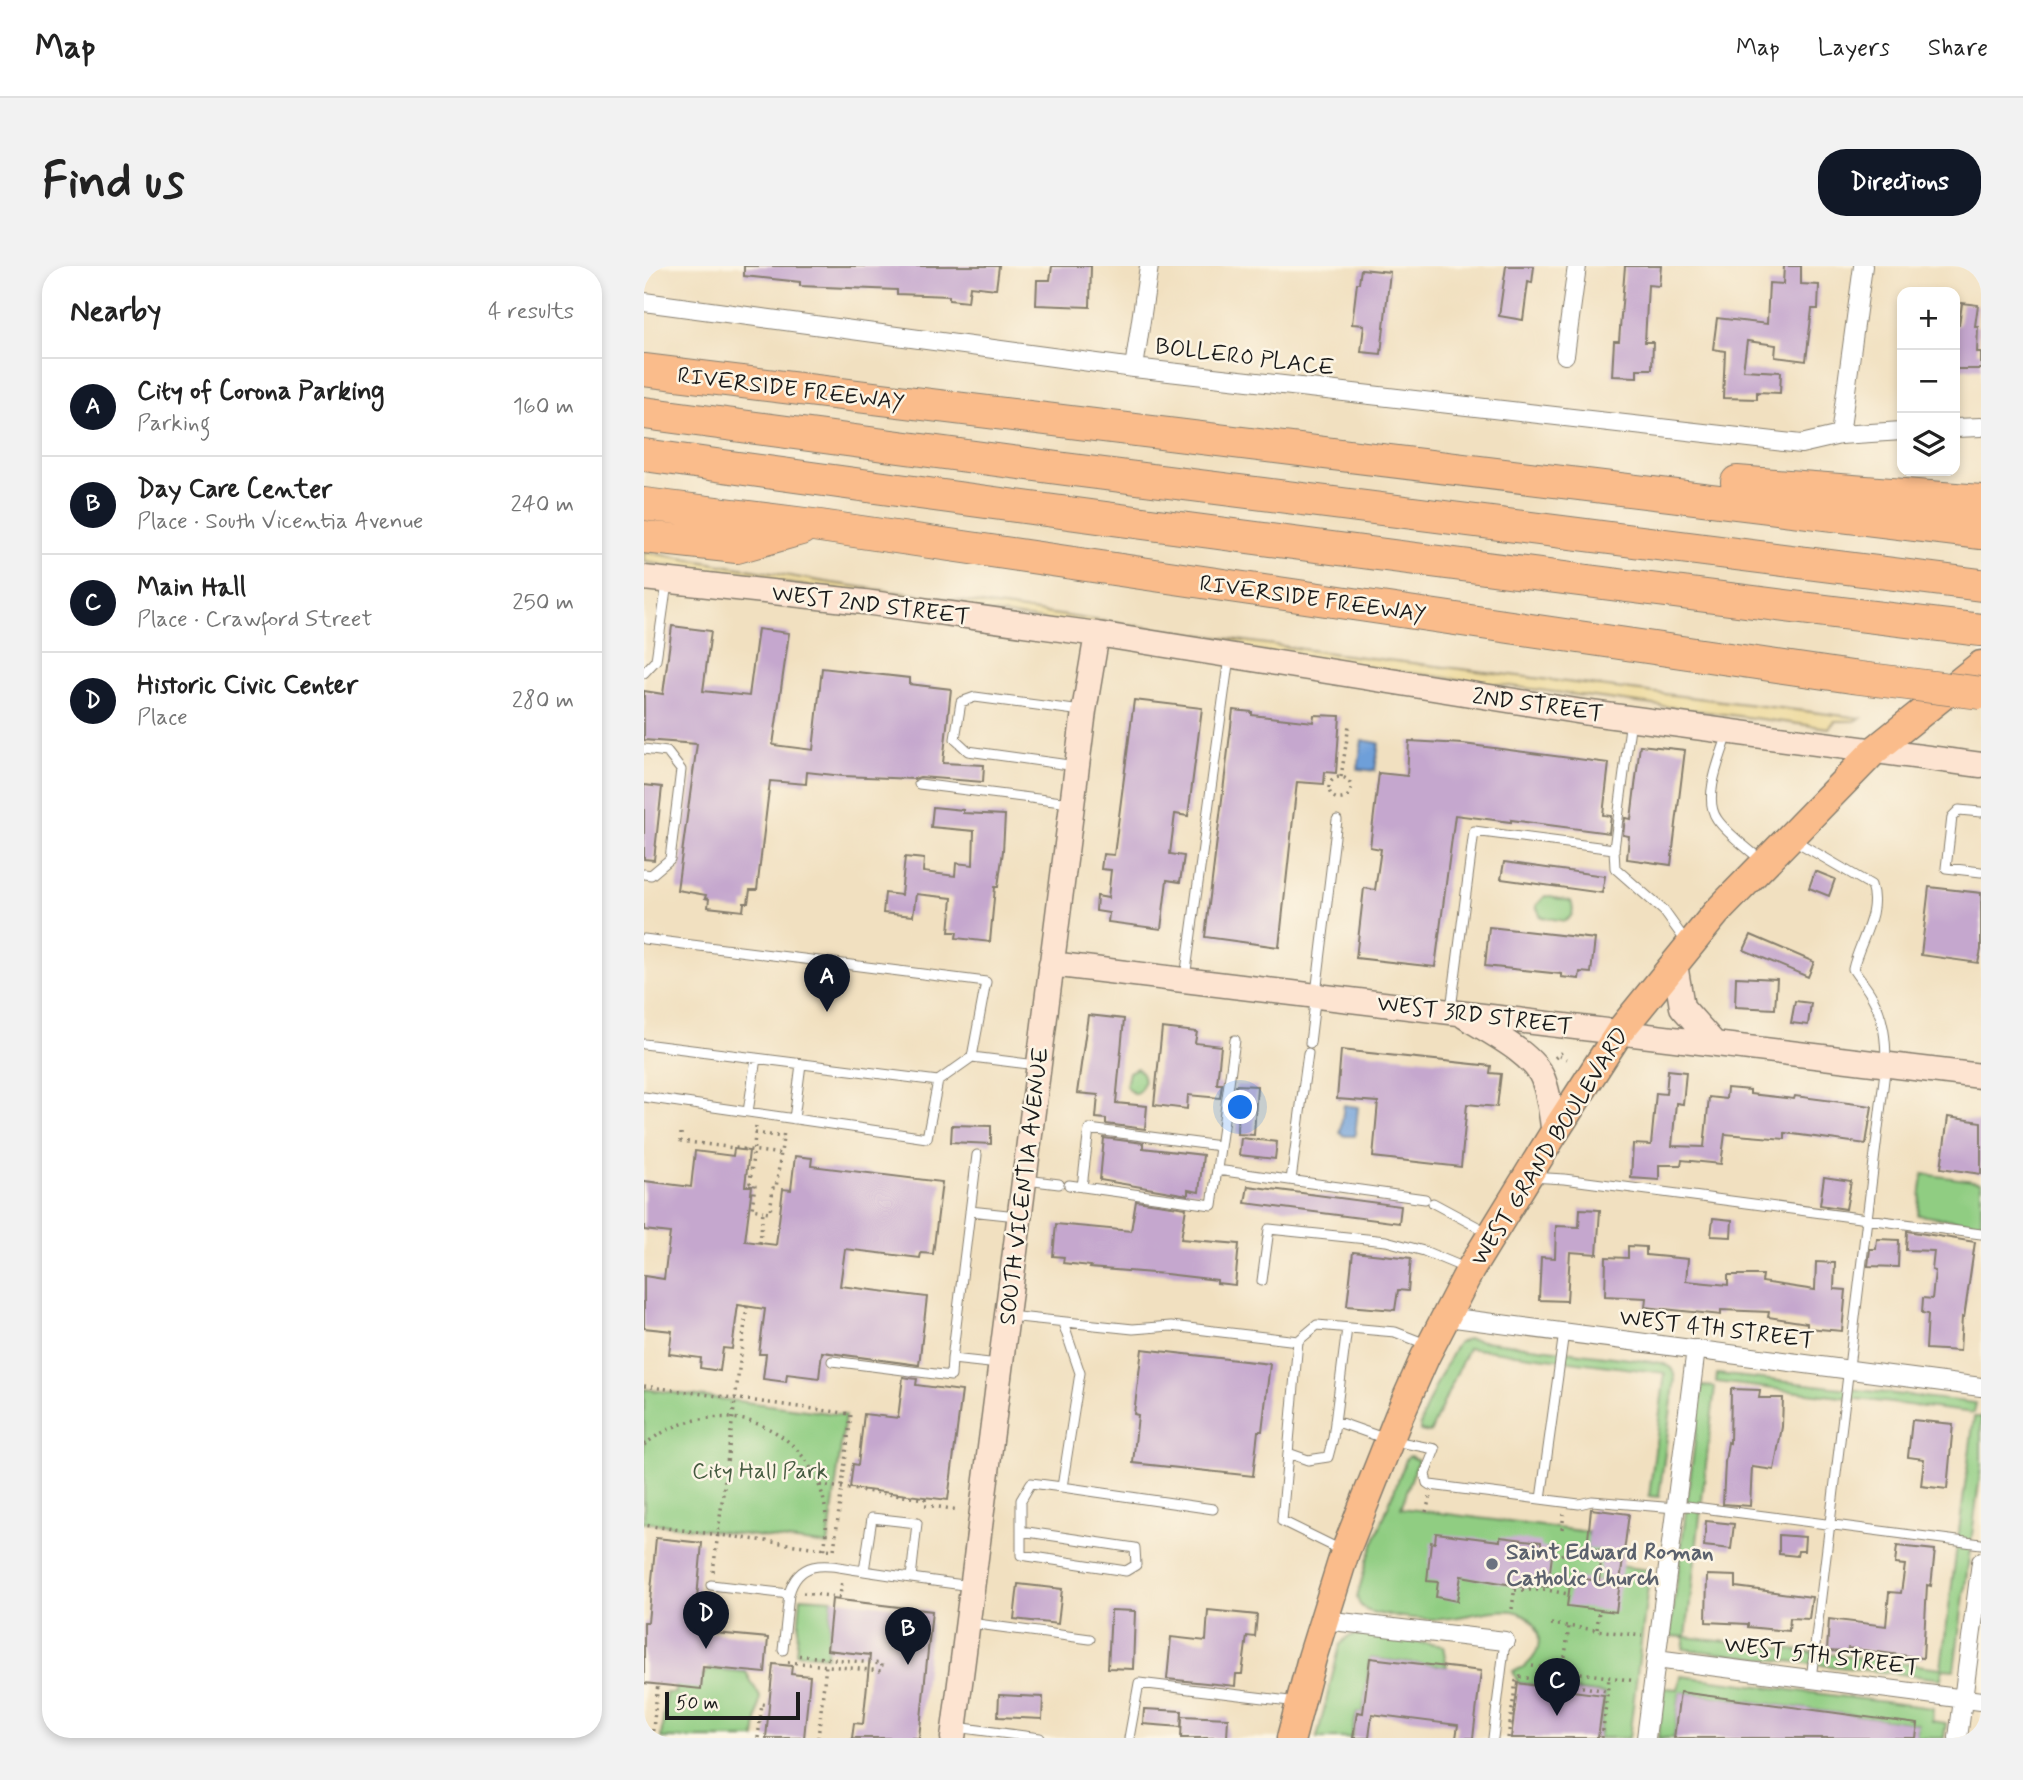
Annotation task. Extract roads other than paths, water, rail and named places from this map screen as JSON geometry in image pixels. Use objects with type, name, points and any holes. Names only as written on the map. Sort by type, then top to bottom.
[{"type":"highway","name":"RIVERSIDE FREEWAY","points":[[644,370],[1981,533]]},
{"type":"highway","points":[[644,412],[1065,469],[1981,585]]},
{"type":"highway","points":[[1202,439],[1981,501]]},
{"type":"highway","points":[[644,455],[1104,519],[1981,630]]},
{"type":"highway","name":"RIVERSIDE FREEWAY","points":[[644,504],[813,525],[1852,677],[1981,693]]},
{"type":"highway","points":[[644,537],[737,547],[813,525]]},
{"type":"main road","name":"WEST GRAND BOULEVARD","points":[[1292,1738],[1345,1552],[1389,1440],[1431,1346],[1490,1234],[1620,1031],[1763,862],[1875,750],[1981,665]]},
{"type":"street","points":[[1134,368],[1149,266]]},
{"type":"street","points":[[1565,355],[1577,266]]},
{"type":"street","points":[[1840,435],[1863,266]]},
{"type":"street","name":"BOLLERO PLACE","points":[[644,302],[1134,368],[1801,444],[1840,435],[1897,431]]},
{"type":"street","points":[[1960,428],[1981,427]]},
{"type":"street","name":"WEST 2ND STREET","points":[[655,580],[864,602],[1097,634]]},
{"type":"street","name":"2ND STREET","points":[[1097,634],[1229,657],[1632,718],[1981,765]]},
{"type":"street","name":"SOUTH VICENTIA AVENUE","points":[[954,1733],[1072,803],[1097,634]]},
{"type":"street","points":[[1682,955],[1682,1007],[1713,1042]]},
{"type":"street","name":"WEST 3RD STREET","points":[[1052,964],[1981,1076]]},
{"type":"street","points":[[1454,1011],[1526,1056],[1537,1068],[1544,1080],[1555,1133]]},
{"type":"street","name":"WEST 4TH STREET","points":[[1447,1317],[1981,1387]]},
{"type":"street","points":[[1646,1738],[1696,1349]]},
{"type":"street","points":[[1958,1738],[1972,1699],[1981,1562]]},
{"type":"street","points":[[1324,1620],[1505,1641]]},
{"type":"street","name":"WEST 5TH STREET","points":[[1656,1660],[1972,1699]]},
{"type":"lane","points":[[644,673],[656,660],[655,580]]},
{"type":"lane","points":[[1184,980],[1229,657]]},
{"type":"lane","points":[[1077,766],[968,751],[955,739],[961,702],[975,698],[1084,711]]},
{"type":"lane","points":[[1632,718],[1614,849],[1615,868],[1664,911],[1682,955]]},
{"type":"lane","points":[[1729,731],[1715,771],[1712,800],[1716,818],[1763,862]]},
{"type":"lane","points":[[644,749],[667,752],[681,770],[670,859],[651,874],[644,874]]},
{"type":"lane","points":[[919,784],[1072,803]]},
{"type":"lane","points":[[1981,813],[1959,810],[1952,817],[1945,868],[1981,872]]},
{"type":"lane","points":[[1291,1180],[1337,820]]},
{"type":"lane","points":[[1454,1011],[1474,831],[1614,849]]},
{"type":"lane","points":[[1789,837],[1871,885],[1875,897],[1869,929],[1856,954],[1853,969],[1873,997],[1886,1037],[1886,1063],[1811,1679]]},
{"type":"lane","points":[[644,939],[986,982],[972,1057]]},
{"type":"lane","points":[[1024,1180],[1212,1205],[1235,1040]]},
{"type":"lane","points":[[644,1044],[937,1081],[972,1057],[1039,1065]]},
{"type":"lane","points":[[748,1112],[756,1058]]},
{"type":"lane","points":[[794,1119],[801,1064]]},
{"type":"lane","points":[[644,1097],[927,1138],[937,1081]]},
{"type":"lane","points":[[1082,1187],[1089,1129],[1220,1146]]},
{"type":"lane","points":[[832,1361],[951,1376],[976,1155]]},
{"type":"lane","points":[[1217,1170],[1429,1201],[1490,1234]]},
{"type":"lane","points":[[1527,1177],[1564,1179],[1981,1234]]},
{"type":"lane","points":[[970,1211],[1019,1217]]},
{"type":"lane","points":[[1262,1281],[1269,1229],[1386,1241],[1424,1251],[1470,1270]]},
{"type":"lane","points":[[1007,1316],[1133,1329],[1171,1326],[1298,1341]]},
{"type":"lane","points":[[1062,1487],[1080,1373],[1063,1323]]},
{"type":"lane","points":[[1345,1552],[1282,1521],[1298,1341],[1317,1325],[1395,1332],[1431,1346]]},
{"type":"lane","points":[[1288,1453],[1308,1460],[1328,1457],[1347,1328]]},
{"type":"lane","points":[[1541,1499],[1564,1332]]},
{"type":"lane","points":[[952,1359],[1000,1364]]},
{"type":"lane","points":[[1335,1421],[1389,1440],[1434,1450],[1425,1474],[1430,1485],[1579,1504],[1592,1501],[1675,1508],[1687,1506],[1981,1544]]},
{"type":"lane","points":[[1021,1531],[1135,1548],[1136,1565],[1126,1571],[1021,1555],[1021,1531],[1021,1500],[1031,1483],[1213,1509]]},
{"type":"lane","points":[[864,1571],[872,1518],[917,1523],[911,1578]]},
{"type":"lane","points":[[783,1650],[792,1582],[808,1567],[822,1565],[972,1586]]},
{"type":"lane","points":[[711,1585],[789,1594]]},
{"type":"lane","points":[[968,1623],[1090,1639]]},
{"type":"lane","points":[[1493,1738],[1505,1641]]},
{"type":"lane","points":[[1129,1738],[1139,1683],[1300,1703]]},
{"type":"lane","points":[[954,1733],[1040,1738]]},
{"type":"water","points":[[1362,740],[1379,743],[1375,771],[1358,769]]},
{"type":"water","points":[[1344,1105],[1358,1107],[1355,1136],[1340,1133]]},
{"type":"place","name":"City of Corona Parking","points":[[827,1012]]},
{"type":"place","name":"Saint Edward Roman Catholic Church","points":[[1492,1564]]},
{"type":"place","name":"Historic Civic Center","points":[[706,1649]]},
{"type":"place","name":"Day Care Center","points":[[908,1665]]},
{"type":"place","name":"Main Hall","points":[[1557,1716]]},
{"type":"park label","name":"City Hall Park","points":[[760,1470]]}]
